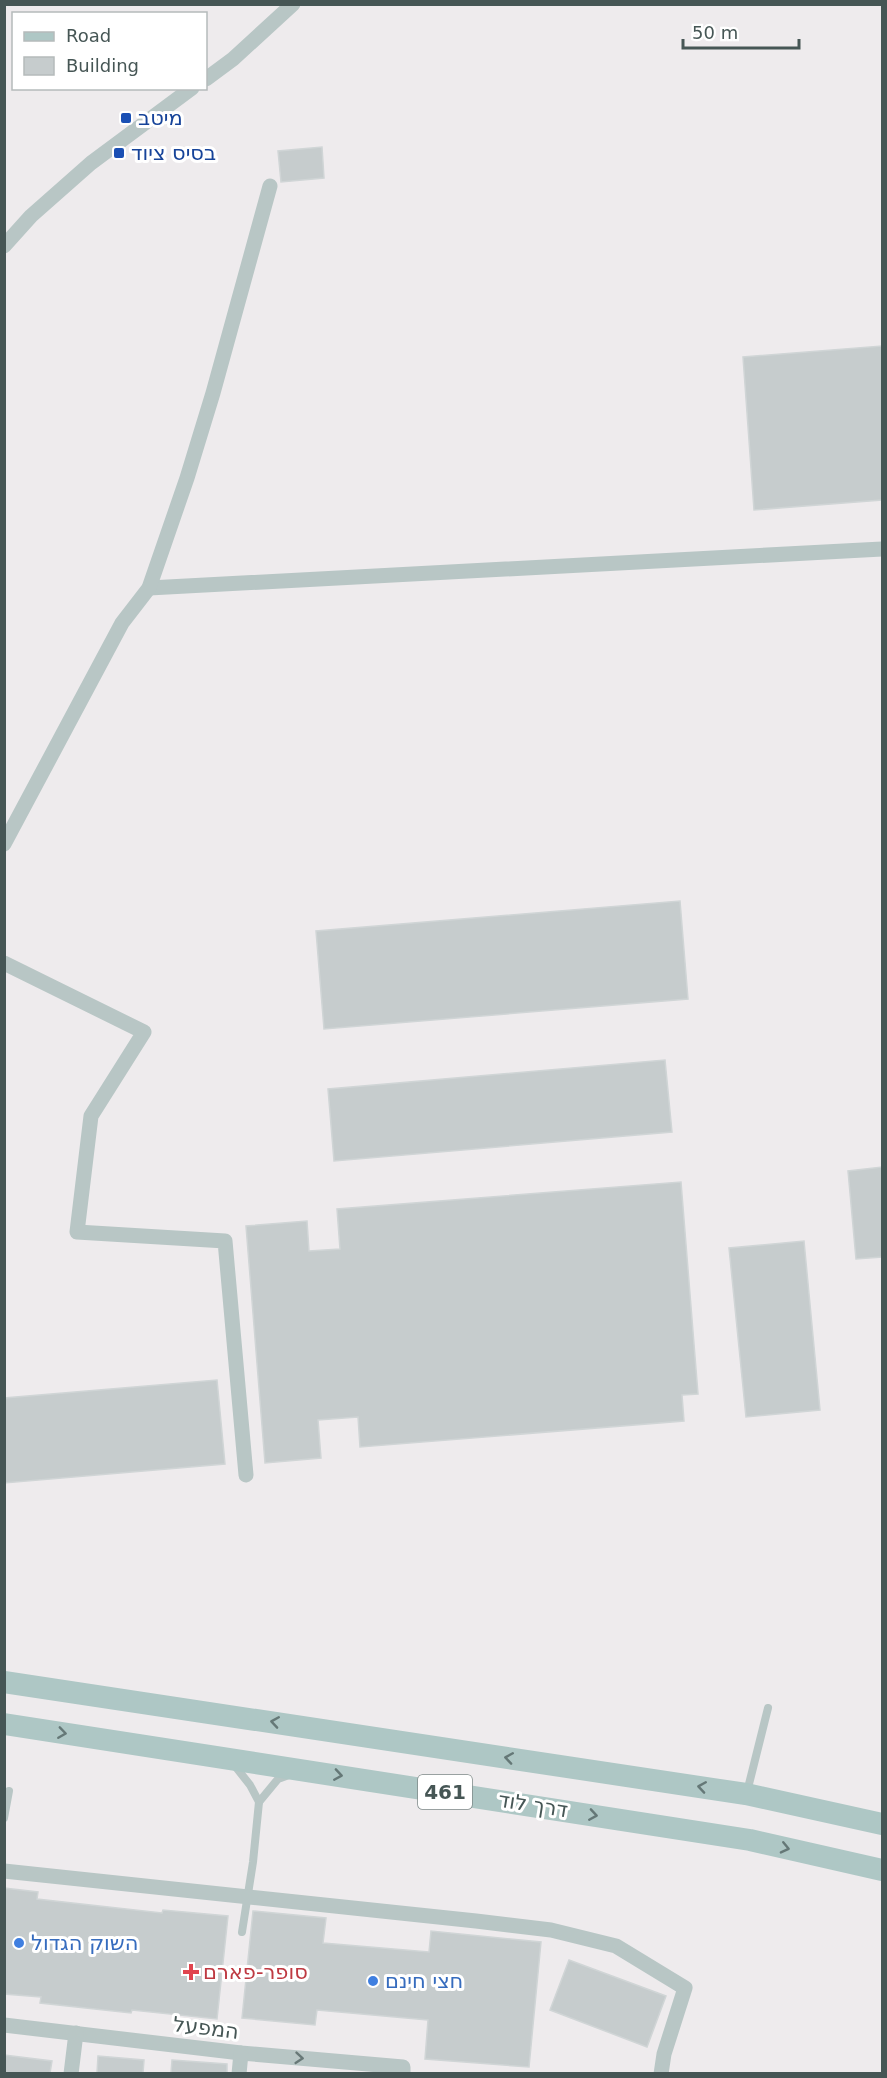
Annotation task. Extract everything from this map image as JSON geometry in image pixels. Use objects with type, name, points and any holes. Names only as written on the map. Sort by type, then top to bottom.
[{"type":"main road","name":"דרך לוד","points":[[4,1682],[746,1794],[882,1824]]},
{"type":"main road","name":"דרך לוד","points":[[4,1724],[750,1840],[882,1870]]},
{"type":"street","points":[[207,78],[233,59],[293,4]]},
{"type":"street","points":[[4,246],[31,216],[91,163],[189,90]]},
{"type":"street","points":[[4,844],[122,623],[149,588],[187,478],[213,393],[270,186]]},
{"type":"street","points":[[149,588],[882,549]]},
{"type":"street","points":[[4,963],[144,1032],[91,1116],[77,1232],[225,1241],[246,1475]]},
{"type":"street","points":[[4,1871],[551,1930],[616,1946],[685,1988],[664,2054],[661,2073]]},
{"type":"street","name":"המפעל","points":[[4,2025],[403,2070]]},
{"type":"street","points":[[71,2073],[76,2034]]},
{"type":"street","points":[[239,2073],[241,2053]]},
{"type":"lane","points":[[746,1794],[768,1708]]},
{"type":"lane","points":[[226,1757],[240,1771],[259,1802]]},
{"type":"lane","points":[[242,1932],[253,1862],[259,1802],[279,1779],[306,1770]]},
{"type":"lane","points":[[4,1818],[9,1791]]},
{"type":"building","points":[[322,147],[324,178],[281,182],[278,151]]},
{"type":"building","points":[[882,346],[882,500],[754,510],[743,357]]},
{"type":"building","points":[[680,901],[688,999],[324,1029],[316,931]]},
{"type":"building","points":[[665,1060],[672,1132],[334,1161],[328,1089]]},
{"type":"building","points":[[882,1167],[882,1257],[856,1259],[848,1171]]},
{"type":"building","points":[[681,1182],[698,1394],[682,1395],[684,1421],[360,1447],[358,1417],[318,1420],[321,1458],[265,1463],[246,1226],[307,1221],[309,1251],[340,1249],[337,1209]]},
{"type":"building","points":[[804,1241],[820,1410],[746,1417],[729,1248]]},
{"type":"building","points":[[217,1380],[225,1464],[4,1483],[4,1398]]},
{"type":"building","points":[[4,1888],[38,1892],[37,1899],[162,1913],[163,1910],[228,1916],[217,2019],[40,2003],[41,1997],[4,1994]]},
{"type":"building","points":[[253,1911],[326,1918],[323,1943],[429,1952],[431,1931],[541,1942],[529,2067],[425,2059],[428,2020],[317,2010],[315,2025],[242,2018]]},
{"type":"building","points":[[569,1960],[666,1996],[647,2047],[550,2010]]},
{"type":"building","points":[[4,2055],[52,2061],[50,2073],[4,2073]]},
{"type":"building","points":[[98,2056],[144,2060],[143,2073],[97,2073]]},
{"type":"building","points":[[172,2060],[227,2064],[227,2073],[171,2073]]},
{"type":"place","name":"מיטב","points":[[126,118]]},
{"type":"place","name":"בסיס ציוד","points":[[119,153]]},
{"type":"place","name":"השוק הגדול","points":[[19,1943]]},
{"type":"place","name":"סופר-פארם","points":[[191,1972]]},
{"type":"place","name":"חצי חינם","points":[[373,1981]]}]
